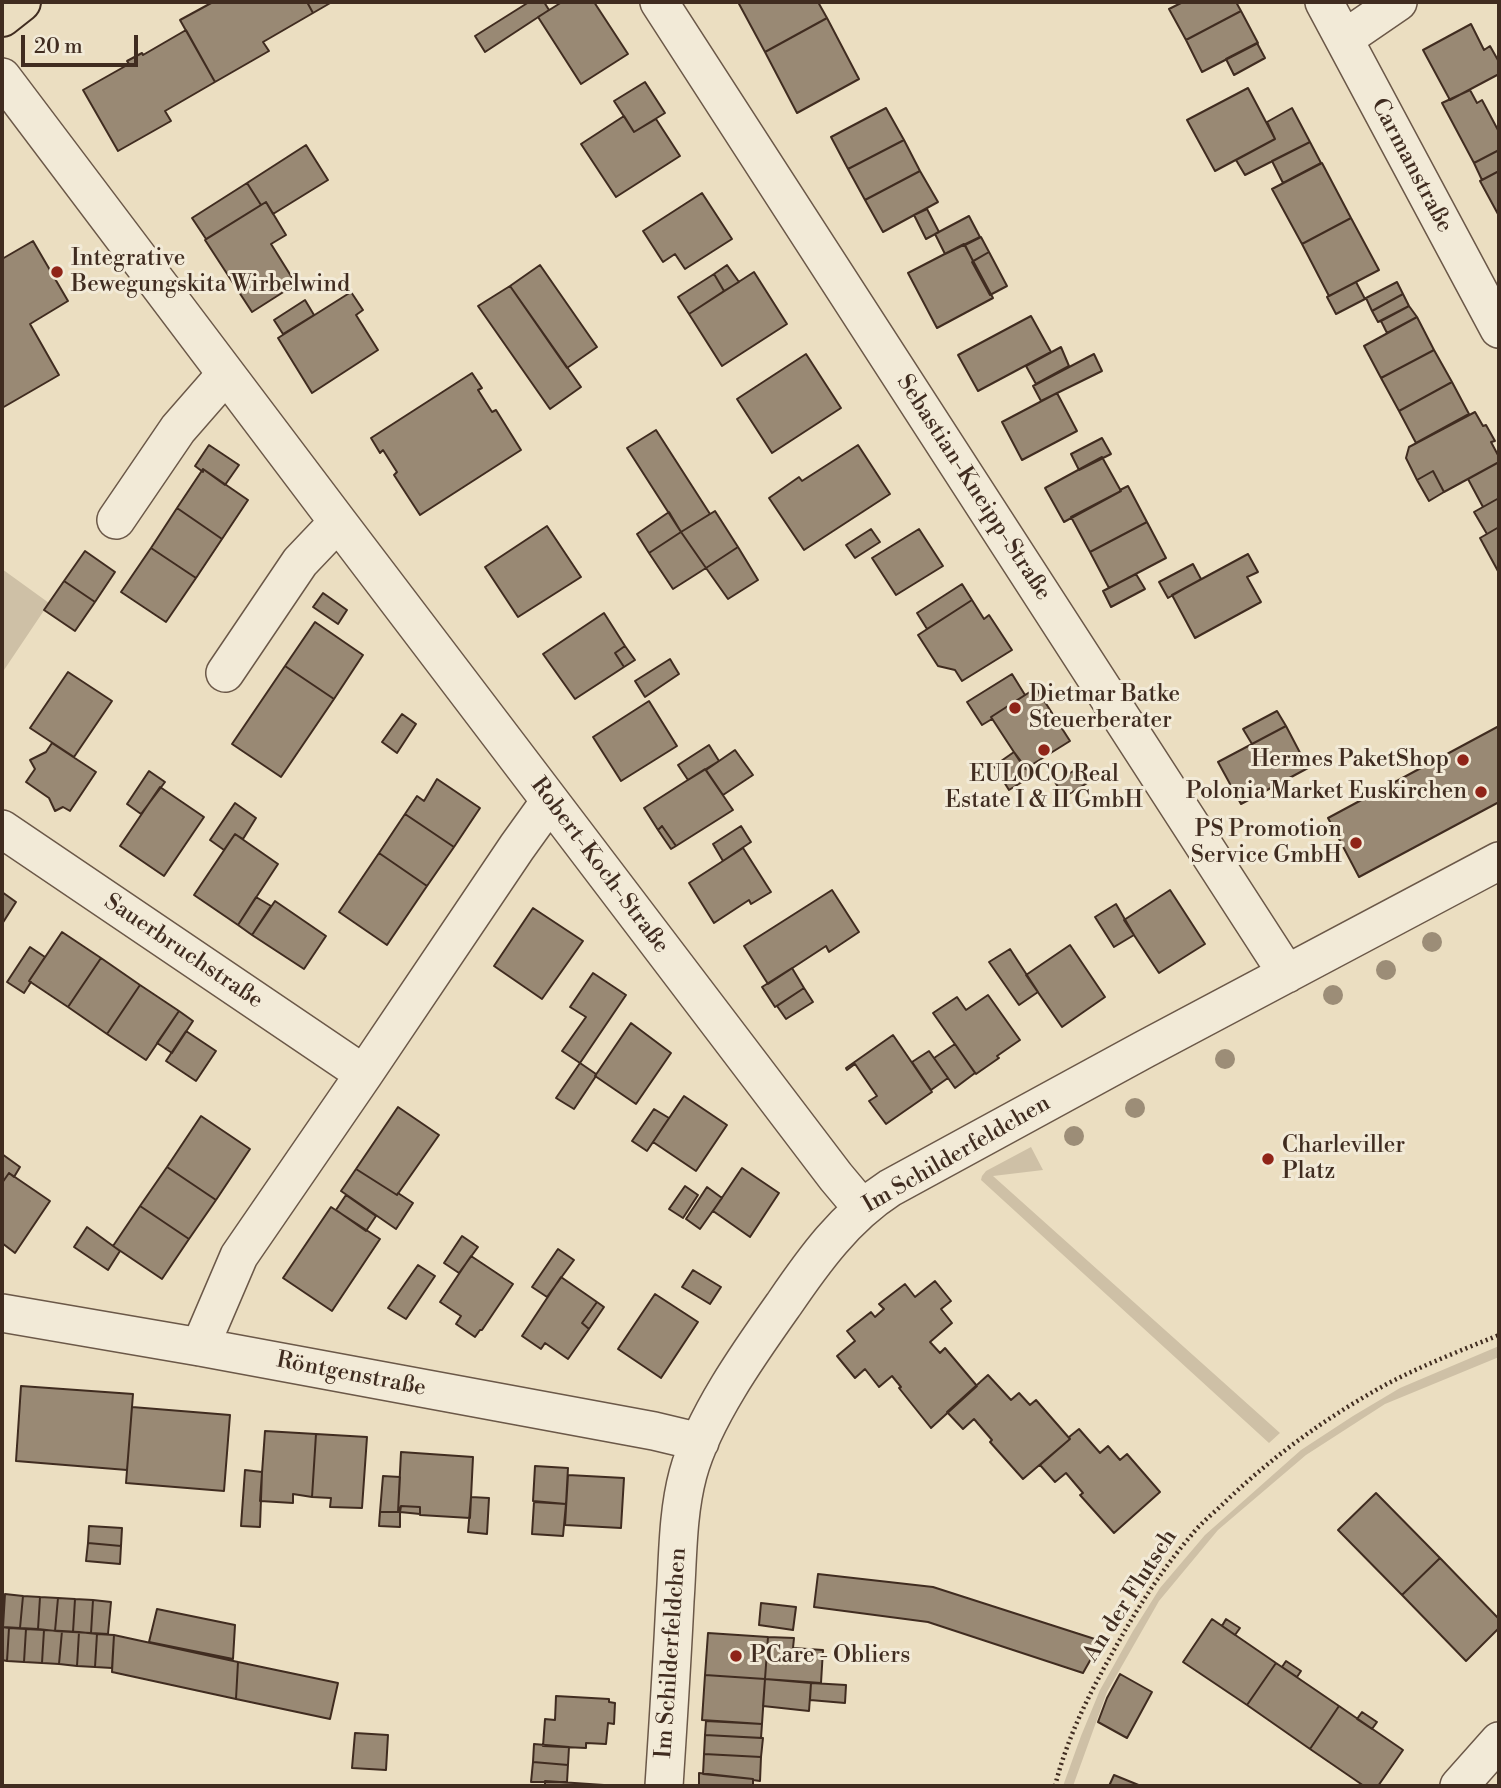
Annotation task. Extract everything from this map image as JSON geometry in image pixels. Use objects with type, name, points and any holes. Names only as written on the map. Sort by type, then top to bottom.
[{"type":"main road","points":[[2,17],[21,2]]},
{"type":"street","name":"Sebastian-Kneipp-Straße","points":[[659,2],[1287,974]]},
{"type":"street","name":"Carmanstraße","points":[[1324,2],[1499,330]]},
{"type":"street","points":[[1344,39],[1398,2]]},
{"type":"street","name":"Robert-Koch-Straße","points":[[2,77],[862,1208]]},
{"type":"street","points":[[116,520],[178,429],[226,374]]},
{"type":"street","points":[[225,673],[300,562],[338,522]]},
{"type":"street","points":[[200,1347],[239,1256],[550,801]]},
{"type":"street","name":"Sauerbruchstraße","points":[[2,829],[364,1074]]},
{"type":"street","name":"Im Schilderfeldchen","points":[[664,1786],[682,1506],[688,1475],[699,1442],[743,1364],[811,1265],[837,1233],[862,1208],[901,1182],[1499,860]]},
{"type":"street","name":"Röntgenstraße","points":[[2,1312],[699,1442]]},
{"type":"street","points":[[1459,1786],[1499,1741]]},
{"type":"path","name":"An der Flutsch","points":[[1055,1786],[1074,1730],[1094,1685],[1149,1591],[1196,1530],[1265,1465],[1304,1436],[1386,1384],[1499,1335]]},
{"type":"shaded area","points":[[2,569],[49,603],[2,673]]},
{"type":"shaded area","points":[[1031,1147],[1043,1170],[993,1176],[1280,1433],[1269,1443],[981,1180],[986,1171]]},
{"type":"shaded area","points":[[1499,1346],[1499,1357],[1385,1404],[1306,1455],[1218,1530],[1159,1601],[1107,1692],[1073,1786],[1063,1786],[1100,1690],[1133,1631],[1160,1588],[1205,1535],[1301,1450],[1353,1416],[1400,1388]]},
{"type":"building","points":[[213,2],[307,2],[313,13],[263,42],[269,51],[215,82],[180,20]]},
{"type":"building","points":[[307,2],[332,2],[313,13]]},
{"type":"building","points":[[529,2],[544,2],[549,10],[485,52],[475,36]]},
{"type":"building","points":[[562,2],[594,2],[628,54],[581,84],[538,17]]},
{"type":"building","points":[[738,2],[818,2],[827,18],[765,52]]},
{"type":"building","points":[[1183,2],[1236,2],[1241,11],[1186,40],[1169,9]]},
{"type":"building","points":[[1241,11],[1258,43],[1202,72],[1186,40]]},
{"type":"building","points":[[827,18],[859,79],[797,113],[765,52]]},
{"type":"building","points":[[1471,24],[1484,50],[1490,46],[1499,62],[1499,74],[1450,100],[1423,50]]},
{"type":"building","points":[[186,30],[215,82],[165,111],[171,121],[118,151],[83,90],[129,64],[127,61],[142,53],[143,55]]},
{"type":"building","points":[[1257,43],[1265,58],[1234,75],[1226,59]]},
{"type":"building","points":[[645,82],[665,113],[634,132],[614,101]]},
{"type":"building","points":[[1248,88],[1275,139],[1215,171],[1187,120]]},
{"type":"building","points":[[1470,90],[1477,103],[1482,100],[1499,132],[1499,150],[1474,163],[1442,103]]},
{"type":"building","points":[[886,108],[904,140],[848,169],[831,137]]},
{"type":"building","points":[[1292,108],[1310,142],[1245,175],[1236,160],[1275,139],[1267,122]]},
{"type":"building","points":[[624,116],[634,132],[656,119],[680,156],[616,197],[581,144]]},
{"type":"building","points":[[904,140],[920,171],[865,200],[848,169]]},
{"type":"building","points":[[1310,142],[1321,163],[1283,183],[1272,161]]},
{"type":"building","points":[[306,145],[328,180],[273,214],[266,202],[261,205],[247,183]]},
{"type":"building","points":[[1499,150],[1499,171],[1482,180],[1474,163]]},
{"type":"building","points":[[1322,163],[1351,218],[1302,244],[1272,189]]},
{"type":"building","points":[[920,171],[938,202],[883,232],[865,200]]},
{"type":"building","points":[[1499,171],[1499,216],[1480,181]]},
{"type":"building","points":[[247,183],[261,205],[206,239],[192,218]]},
{"type":"building","points":[[702,193],[732,239],[685,269],[675,254],[663,262],[643,231]]},
{"type":"building","points":[[266,202],[286,235],[271,244],[296,284],[252,312],[205,240]]},
{"type":"building","points":[[927,209],[939,232],[926,239],[914,215]]},
{"type":"building","points":[[969,216],[980,237],[945,254],[935,234]]},
{"type":"building","points":[[1351,218],[1379,270],[1329,296],[1302,244]]},
{"type":"building","points":[[981,237],[989,252],[973,261],[965,245]]},
{"type":"building","points":[[33,241],[68,301],[30,324],[59,375],[2,408],[2,259]]},
{"type":"building","points":[[964,244],[993,298],[937,328],[908,273]]},
{"type":"building","points":[[989,252],[1007,286],[990,295],[972,262]]},
{"type":"building","points":[[540,265],[597,347],[567,368],[510,286]]},
{"type":"building","points":[[727,265],[739,282],[724,291],[714,274]]},
{"type":"building","points":[[754,272],[787,324],[722,366],[689,314]]},
{"type":"building","points":[[714,274],[724,291],[689,314],[678,297]]},
{"type":"building","points":[[1356,282],[1365,299],[1336,314],[1327,297]]},
{"type":"building","points":[[1397,282],[1403,294],[1372,311],[1366,298]]},
{"type":"building","points":[[510,286],[581,387],[550,409],[478,306]]},
{"type":"building","points":[[351,292],[363,310],[356,315],[378,350],[312,393],[278,338]]},
{"type":"building","points":[[1403,294],[1409,306],[1378,322],[1372,311]]},
{"type":"building","points":[[305,300],[314,315],[283,334],[274,320]]},
{"type":"building","points":[[1409,306],[1417,317],[1387,333],[1381,321]]},
{"type":"building","points":[[1031,316],[1051,352],[978,391],[958,355]]},
{"type":"building","points":[[1417,317],[1434,350],[1381,378],[1364,346]]},
{"type":"building","points":[[1061,347],[1069,366],[1036,384],[1026,366]]},
{"type":"building","points":[[1434,350],[1452,382],[1399,411],[1381,378]]},
{"type":"building","points":[[806,354],[841,408],[772,453],[737,399]]},
{"type":"building","points":[[1094,354],[1102,371],[1041,401],[1033,386]]},
{"type":"building","points":[[472,373],[482,388],[478,390],[492,412],[496,410],[521,450],[420,515],[394,475],[397,472],[383,450],[380,453],[371,438]]},
{"type":"building","points":[[1452,382],[1469,414],[1416,443],[1399,411]]},
{"type":"building","points":[[1057,393],[1077,431],[1022,460],[1002,422]]},
{"type":"building","points":[[1475,412],[1495,441],[1491,442],[1499,462],[1444,492],[1433,471],[1417,480],[1406,458],[1409,447]]},
{"type":"building","points":[[656,430],[710,514],[681,532],[627,448]]},
{"type":"building","points":[[1102,438],[1111,454],[1079,470],[1071,454]]},
{"type":"building","points":[[209,445],[239,465],[225,485],[195,466]]},
{"type":"building","points":[[858,445],[890,494],[804,550],[769,498],[799,477],[802,481]]},
{"type":"building","points":[[1102,457],[1121,491],[1064,522],[1045,488]]},
{"type":"building","points":[[1499,462],[1499,498],[1483,507],[1468,479]]},
{"type":"building","points":[[203,469],[248,500],[222,539],[177,508]]},
{"type":"building","points":[[1433,471],[1444,492],[1429,501],[1417,480]]},
{"type":"building","points":[[1128,486],[1147,522],[1090,552],[1071,517]]},
{"type":"building","points":[[1499,498],[1499,527],[1487,534],[1474,512]]},
{"type":"building","points":[[177,508],[222,539],[196,578],[151,548]]},
{"type":"building","points":[[715,511],[738,547],[706,568],[681,532]]},
{"type":"building","points":[[669,512],[681,532],[649,553],[637,534]]},
{"type":"building","points":[[1147,522],[1166,558],[1109,588],[1090,552]]},
{"type":"building","points":[[547,526],[581,577],[518,617],[485,567]]},
{"type":"building","points":[[1499,527],[1499,573],[1480,538]]},
{"type":"building","points":[[871,529],[880,542],[855,558],[846,545]]},
{"type":"building","points":[[919,529],[943,566],[896,595],[872,558]]},
{"type":"building","points":[[681,532],[706,568],[673,589],[649,553]]},
{"type":"building","points":[[738,547],[758,580],[728,599],[706,568]]},
{"type":"building","points":[[151,548],[196,578],[166,622],[121,592]]},
{"type":"building","points":[[85,551],[115,572],[95,602],[64,581]]},
{"type":"building","points":[[1248,554],[1258,572],[1247,577],[1261,602],[1195,638],[1172,595]]},
{"type":"building","points":[[1193,564],[1201,579],[1168,598],[1159,582]]},
{"type":"building","points":[[1136,574],[1145,589],[1111,607],[1103,591]]},
{"type":"building","points":[[64,581],[95,602],[75,631],[44,610]]},
{"type":"building","points":[[962,584],[972,600],[927,629],[917,613]]},
{"type":"building","points":[[323,593],[347,610],[338,624],[313,607]]},
{"type":"building","points":[[972,600],[984,619],[989,615],[1012,650],[962,681],[955,670],[938,666],[918,635]]},
{"type":"building","points":[[604,613],[625,646],[615,653],[624,667],[575,699],[543,654]]},
{"type":"building","points":[[315,622],[363,655],[334,699],[285,666]]},
{"type":"building","points":[[625,646],[635,660],[624,667],[615,653]]},
{"type":"building","points":[[670,659],[679,674],[645,697],[635,681]]},
{"type":"building","points":[[285,666],[334,699],[281,777],[232,744]]},
{"type":"building","points":[[68,672],[112,701],[74,757],[30,728]]},
{"type":"building","points":[[1012,674],[1025,695],[982,725],[967,702]]},
{"type":"building","points":[[1036,688],[1070,741],[1025,769],[991,717]]},
{"type":"building","points":[[649,701],[677,746],[621,781],[593,737]]},
{"type":"building","points":[[1277,711],[1286,726],[1252,744],[1243,729]]},
{"type":"building","points":[[402,714],[416,724],[397,753],[382,742]]},
{"type":"building","points":[[1286,726],[1308,768],[1241,804],[1218,762]]},
{"type":"building","points":[[1499,726],[1499,802],[1359,877],[1328,818]]},
{"type":"building","points":[[52,743],[96,772],[70,811],[63,807],[55,811],[49,798],[26,782],[35,769],[30,760],[46,752]]},
{"type":"building","points":[[709,745],[719,761],[688,780],[678,765]]},
{"type":"building","points":[[735,750],[753,775],[723,795],[706,770]]},
{"type":"building","points":[[1014,752],[1032,776],[1009,790],[994,766]]},
{"type":"building","points":[[1085,764],[1094,779],[1064,797],[1055,782]]},
{"type":"building","points":[[705,769],[733,810],[676,846],[662,826],[658,830],[644,808]]},
{"type":"building","points":[[149,771],[165,782],[141,814],[127,804]]},
{"type":"building","points":[[437,779],[480,808],[454,847],[405,814],[417,796],[424,801]]},
{"type":"building","points":[[160,787],[204,817],[164,876],[120,846]]},
{"type":"building","points":[[235,803],[256,818],[243,839],[235,834],[224,850],[210,840]]},
{"type":"building","points":[[405,814],[454,847],[427,886],[379,853]]},
{"type":"building","points":[[662,826],[676,846],[671,849],[658,830]]},
{"type":"building","points":[[741,826],[751,842],[723,861],[713,844]]},
{"type":"building","points":[[235,834],[278,864],[238,925],[194,895]]},
{"type":"building","points":[[743,848],[771,892],[751,904],[749,900],[714,923],[689,883]]},
{"type":"building","points":[[379,853],[427,886],[387,945],[339,912]]},
{"type":"building","points":[[832,890],[859,932],[829,952],[826,946],[768,984],[744,946]]},
{"type":"building","points":[[1170,890],[1205,944],[1159,973],[1124,920]]},
{"type":"building","points":[[2,892],[16,902],[2,924]]},
{"type":"building","points":[[256,897],[271,906],[252,935],[238,925]]},
{"type":"building","points":[[275,901],[326,936],[304,969],[252,935]]},
{"type":"building","points":[[1116,904],[1134,935],[1114,947],[1095,917]]},
{"type":"building","points":[[533,908],[583,941],[542,999],[494,966]]},
{"type":"building","points":[[62,932],[101,958],[68,1007],[29,981]]},
{"type":"building","points":[[1070,945],[1105,997],[1062,1027],[1026,975]]},
{"type":"building","points":[[30,947],[45,957],[24,993],[7,982]]},
{"type":"building","points":[[1010,949],[1038,992],[1019,1005],[989,962]]},
{"type":"building","points":[[101,958],[140,985],[107,1034],[68,1007]]},
{"type":"building","points":[[792,968],[804,988],[775,1007],[762,987]]},
{"type":"building","points":[[593,973],[626,995],[580,1063],[562,1051],[586,1017],[570,1007]]},
{"type":"building","points":[[140,985],[179,1011],[146,1060],[107,1034]]},
{"type":"building","points":[[804,988],[813,1002],[786,1019],[777,1006]]},
{"type":"building","points":[[988,995],[1020,1040],[976,1074],[933,1013],[957,997],[966,1010]]},
{"type":"building","points":[[179,1011],[193,1021],[172,1053],[157,1043]]},
{"type":"building","points":[[631,1023],[671,1053],[636,1104],[595,1076]]},
{"type":"building","points":[[186,1031],[216,1051],[196,1081],[166,1061]]},
{"type":"building","points":[[893,1035],[932,1092],[886,1124],[869,1101],[877,1096],[855,1064],[847,1070],[846,1068]]},
{"type":"building","points":[[955,1044],[975,1073],[955,1088],[934,1058]]},
{"type":"building","points":[[929,1051],[948,1078],[931,1090],[912,1062]]},
{"type":"building","points":[[580,1063],[596,1076],[574,1109],[556,1098]]},
{"type":"building","points":[[684,1096],[727,1125],[696,1171],[653,1142]]},
{"type":"building","points":[[398,1107],[439,1135],[397,1195],[356,1169]]},
{"type":"building","points":[[654,1109],[669,1118],[647,1151],[632,1141]]},
{"type":"building","points":[[201,1116],[250,1149],[216,1200],[167,1167]]},
{"type":"building","points":[[2,1154],[20,1167],[14,1177],[9,1173],[2,1183]]},
{"type":"building","points":[[167,1167],[216,1200],[189,1239],[140,1206]]},
{"type":"building","points":[[742,1168],[779,1193],[750,1237],[713,1211]]},
{"type":"building","points":[[356,1169],[413,1203],[396,1229],[341,1191]]},
{"type":"building","points":[[9,1173],[50,1201],[15,1253],[2,1243],[2,1183]]},
{"type":"building","points":[[685,1186],[698,1195],[683,1218],[669,1209]]},
{"type":"building","points":[[707,1187],[722,1198],[700,1229],[686,1219]]},
{"type":"building","points":[[346,1195],[376,1216],[366,1231],[336,1210]]},
{"type":"building","points":[[140,1206],[189,1239],[162,1279],[113,1246]]},
{"type":"building","points":[[331,1207],[380,1239],[332,1311],[283,1278]]},
{"type":"building","points":[[87,1227],[120,1251],[108,1270],[74,1247]]},
{"type":"building","points":[[462,1236],[478,1247],[459,1273],[444,1263]]},
{"type":"building","points":[[558,1249],[574,1260],[547,1297],[532,1287]]},
{"type":"building","points":[[471,1256],[513,1284],[475,1337],[456,1324],[461,1316],[440,1302]]},
{"type":"building","points":[[418,1265],[435,1276],[406,1319],[388,1308]]},
{"type":"building","points":[[693,1270],[721,1287],[710,1304],[682,1287]]},
{"type":"building","points":[[561,1277],[597,1302],[582,1323],[589,1329],[568,1359],[545,1343],[541,1349],[522,1336]]},
{"type":"building","points":[[935,1281],[951,1301],[941,1309],[952,1323],[930,1342],[940,1353],[945,1348],[977,1386],[931,1428],[892,1376],[879,1387],[865,1369],[855,1378],[837,1356],[855,1341],[847,1331],[871,1312],[875,1317],[884,1309],[879,1304],[905,1284],[915,1297]]},
{"type":"building","points":[[655,1294],[698,1322],[661,1378],[618,1349]]},
{"type":"building","points":[[597,1302],[604,1307],[589,1329],[582,1323]]},
{"type":"building","points":[[988,1375],[1011,1400],[1019,1393],[1030,1405],[1036,1400],[1070,1439],[1023,1479],[990,1442],[992,1440],[974,1419],[963,1429],[947,1412]]},
{"type":"building","points":[[21,1386],[133,1394],[127,1470],[16,1461]]},
{"type":"building","points":[[132,1407],[230,1415],[224,1491],[126,1483]]},
{"type":"building","points":[[1079,1429],[1100,1453],[1108,1446],[1120,1460],[1127,1454],[1160,1492],[1114,1533],[1080,1495],[1083,1493],[1066,1473],[1055,1482],[1040,1465]]},
{"type":"building","points":[[265,1431],[316,1434],[312,1497],[293,1494],[293,1503],[260,1501]]},
{"type":"building","points":[[316,1434],[367,1437],[362,1508],[330,1507],[331,1498],[312,1497]]},
{"type":"building","points":[[401,1452],[473,1457],[470,1518],[420,1515],[420,1507],[401,1506],[398,1512]]},
{"type":"building","points":[[535,1466],[568,1468],[566,1504],[533,1501]]},
{"type":"building","points":[[245,1470],[262,1472],[260,1527],[241,1526]]},
{"type":"building","points":[[568,1475],[624,1478],[621,1528],[565,1525]]},
{"type":"building","points":[[383,1476],[400,1477],[398,1512],[380,1512]]},
{"type":"building","points":[[1376,1493],[1440,1558],[1402,1595],[1338,1530]]},
{"type":"building","points":[[471,1497],[489,1498],[487,1534],[468,1532]]},
{"type":"building","points":[[534,1502],[566,1504],[563,1536],[532,1534]]},
{"type":"building","points":[[401,1506],[420,1507],[420,1514],[400,1512]]},
{"type":"building","points":[[380,1512],[400,1512],[400,1527],[379,1526]]},
{"type":"building","points":[[89,1526],[122,1528],[121,1546],[88,1543]]},
{"type":"building","points":[[88,1543],[121,1546],[120,1564],[86,1561]]},
{"type":"building","points":[[1440,1558],[1499,1619],[1499,1628],[1466,1661],[1402,1595]]},
{"type":"building","points":[[818,1574],[933,1587],[1101,1641],[1083,1673],[928,1622],[814,1607]]},
{"type":"building","points":[[5,1594],[23,1596],[20,1628],[3,1627]]},
{"type":"building","points":[[23,1596],[40,1597],[38,1629],[20,1628]]},
{"type":"building","points":[[40,1597],[58,1598],[55,1631],[38,1629]]},
{"type":"building","points":[[58,1598],[75,1599],[73,1632],[55,1631]]},
{"type":"building","points":[[75,1599],[93,1600],[91,1633],[73,1632]]},
{"type":"building","points":[[93,1600],[111,1602],[108,1634],[91,1633]]},
{"type":"building","points":[[761,1603],[796,1607],[793,1630],[759,1625]]},
{"type":"building","points":[[157,1609],[235,1625],[233,1659],[149,1642]]},
{"type":"building","points":[[1212,1619],[1276,1663],[1247,1705],[1183,1662]]},
{"type":"building","points":[[1226,1619],[1240,1628],[1235,1635],[1222,1626]]},
{"type":"building","points":[[2,1627],[9,1628],[7,1661],[2,1660]]},
{"type":"building","points":[[9,1628],[26,1629],[24,1662],[7,1661]]},
{"type":"building","points":[[26,1629],[44,1630],[42,1663],[24,1662]]},
{"type":"building","points":[[44,1630],[62,1631],[59,1664],[42,1663]]},
{"type":"building","points":[[62,1631],[79,1632],[77,1666],[59,1664]]},
{"type":"building","points":[[79,1632],[97,1634],[95,1667],[77,1666]]},
{"type":"building","points":[[708,1633],[768,1637],[765,1679],[705,1675]]},
{"type":"building","points":[[97,1634],[114,1635],[112,1668],[95,1667]]},
{"type":"building","points":[[114,1635],[238,1662],[236,1699],[112,1672]]},
{"type":"building","points":[[768,1637],[794,1638],[793,1648],[823,1650],[821,1683],[765,1679]]},
{"type":"building","points":[[1286,1661],[1301,1671],[1297,1677],[1282,1667]]},
{"type":"building","points":[[238,1662],[338,1683],[330,1719],[236,1699]]},
{"type":"building","points":[[1276,1663],[1339,1706],[1310,1749],[1247,1705]]},
{"type":"building","points":[[1120,1674],[1152,1692],[1127,1738],[1098,1722]]},
{"type":"building","points":[[705,1675],[765,1679],[762,1724],[702,1720]]},
{"type":"building","points":[[765,1679],[811,1683],[809,1711],[763,1706]]},
{"type":"building","points":[[811,1683],[846,1685],[845,1703],[810,1700]]},
{"type":"building","points":[[556,1696],[609,1699],[609,1702],[615,1703],[614,1724],[608,1723],[606,1744],[586,1743],[586,1748],[543,1746],[545,1719],[555,1720]]},
{"type":"building","points":[[1339,1706],[1403,1750],[1378,1786],[1364,1786],[1310,1749]]},
{"type":"building","points":[[1362,1712],[1377,1722],[1372,1729],[1357,1719]]},
{"type":"building","points":[[706,1721],[762,1724],[761,1738],[705,1735]]},
{"type":"building","points":[[355,1733],[388,1735],[386,1770],[352,1768]]},
{"type":"building","points":[[705,1735],[763,1738],[761,1757],[704,1754]]},
{"type":"building","points":[[534,1744],[569,1747],[568,1765],[533,1762]]},
{"type":"building","points":[[704,1754],[761,1757],[760,1781],[703,1774]]},
{"type":"building","points":[[533,1762],[568,1765],[567,1782],[531,1782]]},
{"type":"building","points":[[699,1773],[753,1779],[753,1786],[699,1786]]},
{"type":"building","points":[[1114,1775],[1141,1786],[1109,1786]]},
{"type":"building","points":[[545,1781],[604,1785],[604,1786],[545,1786]]},
{"type":"place","name":"Integrative Bewegungskita Wirbelwind","points":[[57,272]]},
{"type":"place","name":"Dietmar Batke Steuerberater","points":[[1015,708]]},
{"type":"place","name":"EULOCO Real Estate I & II GmbH","points":[[1044,750]]},
{"type":"place","name":"Hermes PaketShop","points":[[1463,760]]},
{"type":"place","name":"Polonia Market Euskirchen","points":[[1481,792]]},
{"type":"place","name":"PS Promotion Service GmbH","points":[[1356,843]]},
{"type":"place","name":"Charleviller Platz","points":[[1268,1159]]},
{"type":"place","name":"PCare - Obliers","points":[[736,1656]]}]
